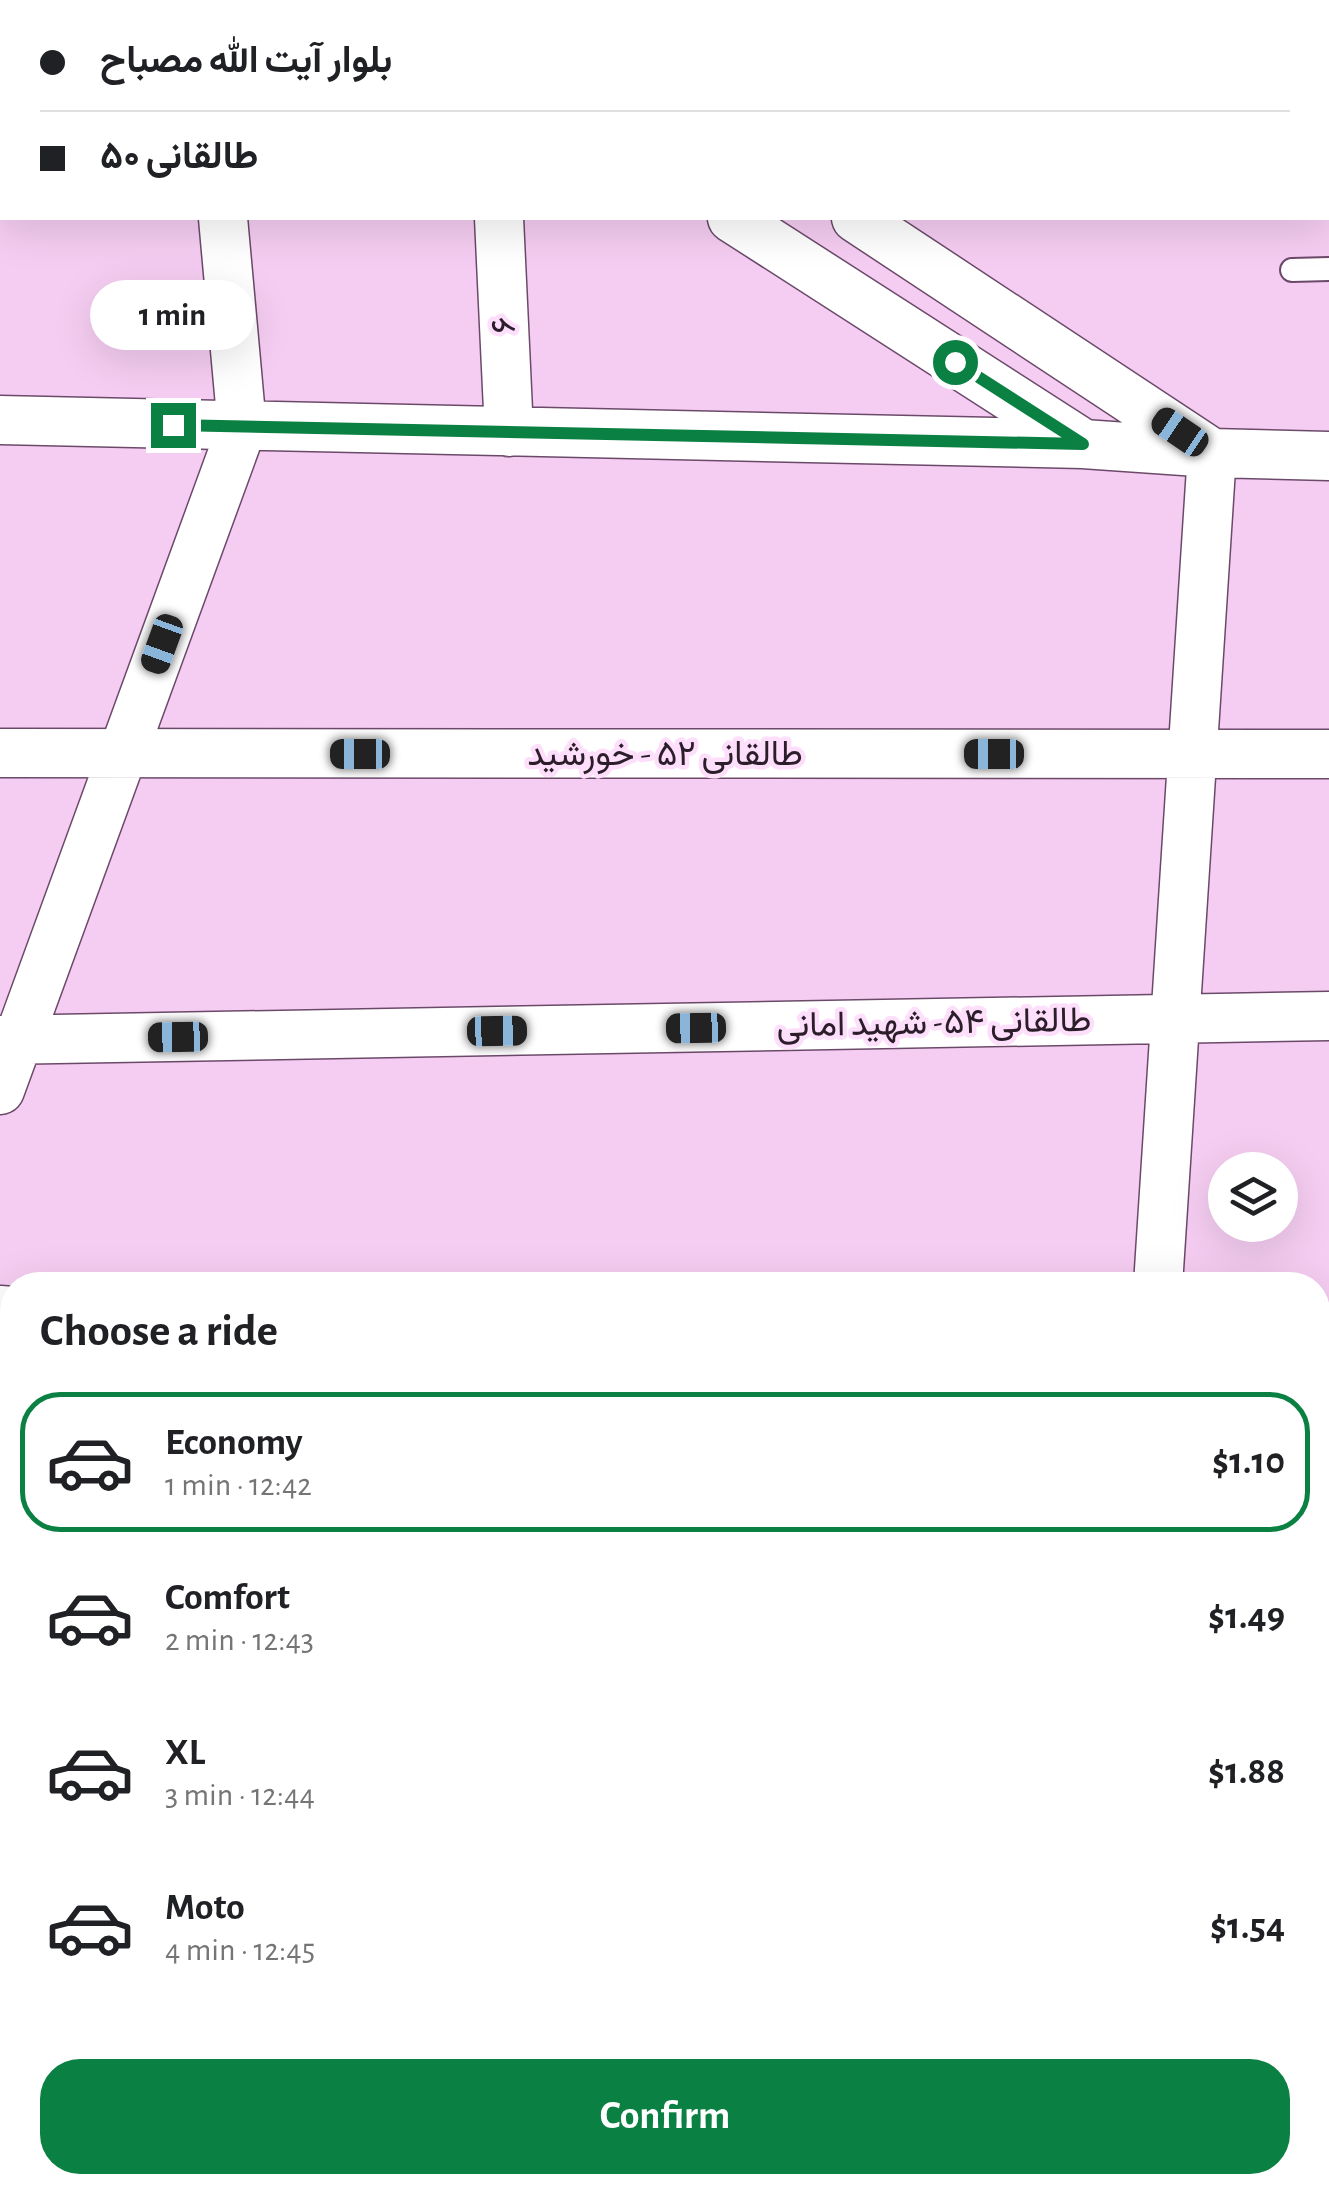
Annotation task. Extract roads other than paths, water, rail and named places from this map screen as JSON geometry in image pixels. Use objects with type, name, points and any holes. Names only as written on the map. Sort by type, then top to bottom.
[{"type":"street","points":[[0,1090],[9,1040],[123,754],[242,426],[223,220]]},
{"type":"street","name":"۶","points":[[499,220],[509,432]]},
{"type":"street","points":[[735,220],[1083,444]]},
{"type":"street","points":[[859,220],[1212,453]]},
{"type":"street","points":[[0,420],[1083,444],[1329,456]]},
{"type":"street","points":[[1159,1272],[1212,453]]},
{"type":"street","name":"طالقانی ۵۲ - خورشید","points":[[0,753],[1329,754]]},
{"type":"street","name":"طالقانی ۵۴- شهید امانی","points":[[9,1040],[1329,1016]]},
{"type":"lane","points":[[1292,270],[1329,268]]}]
